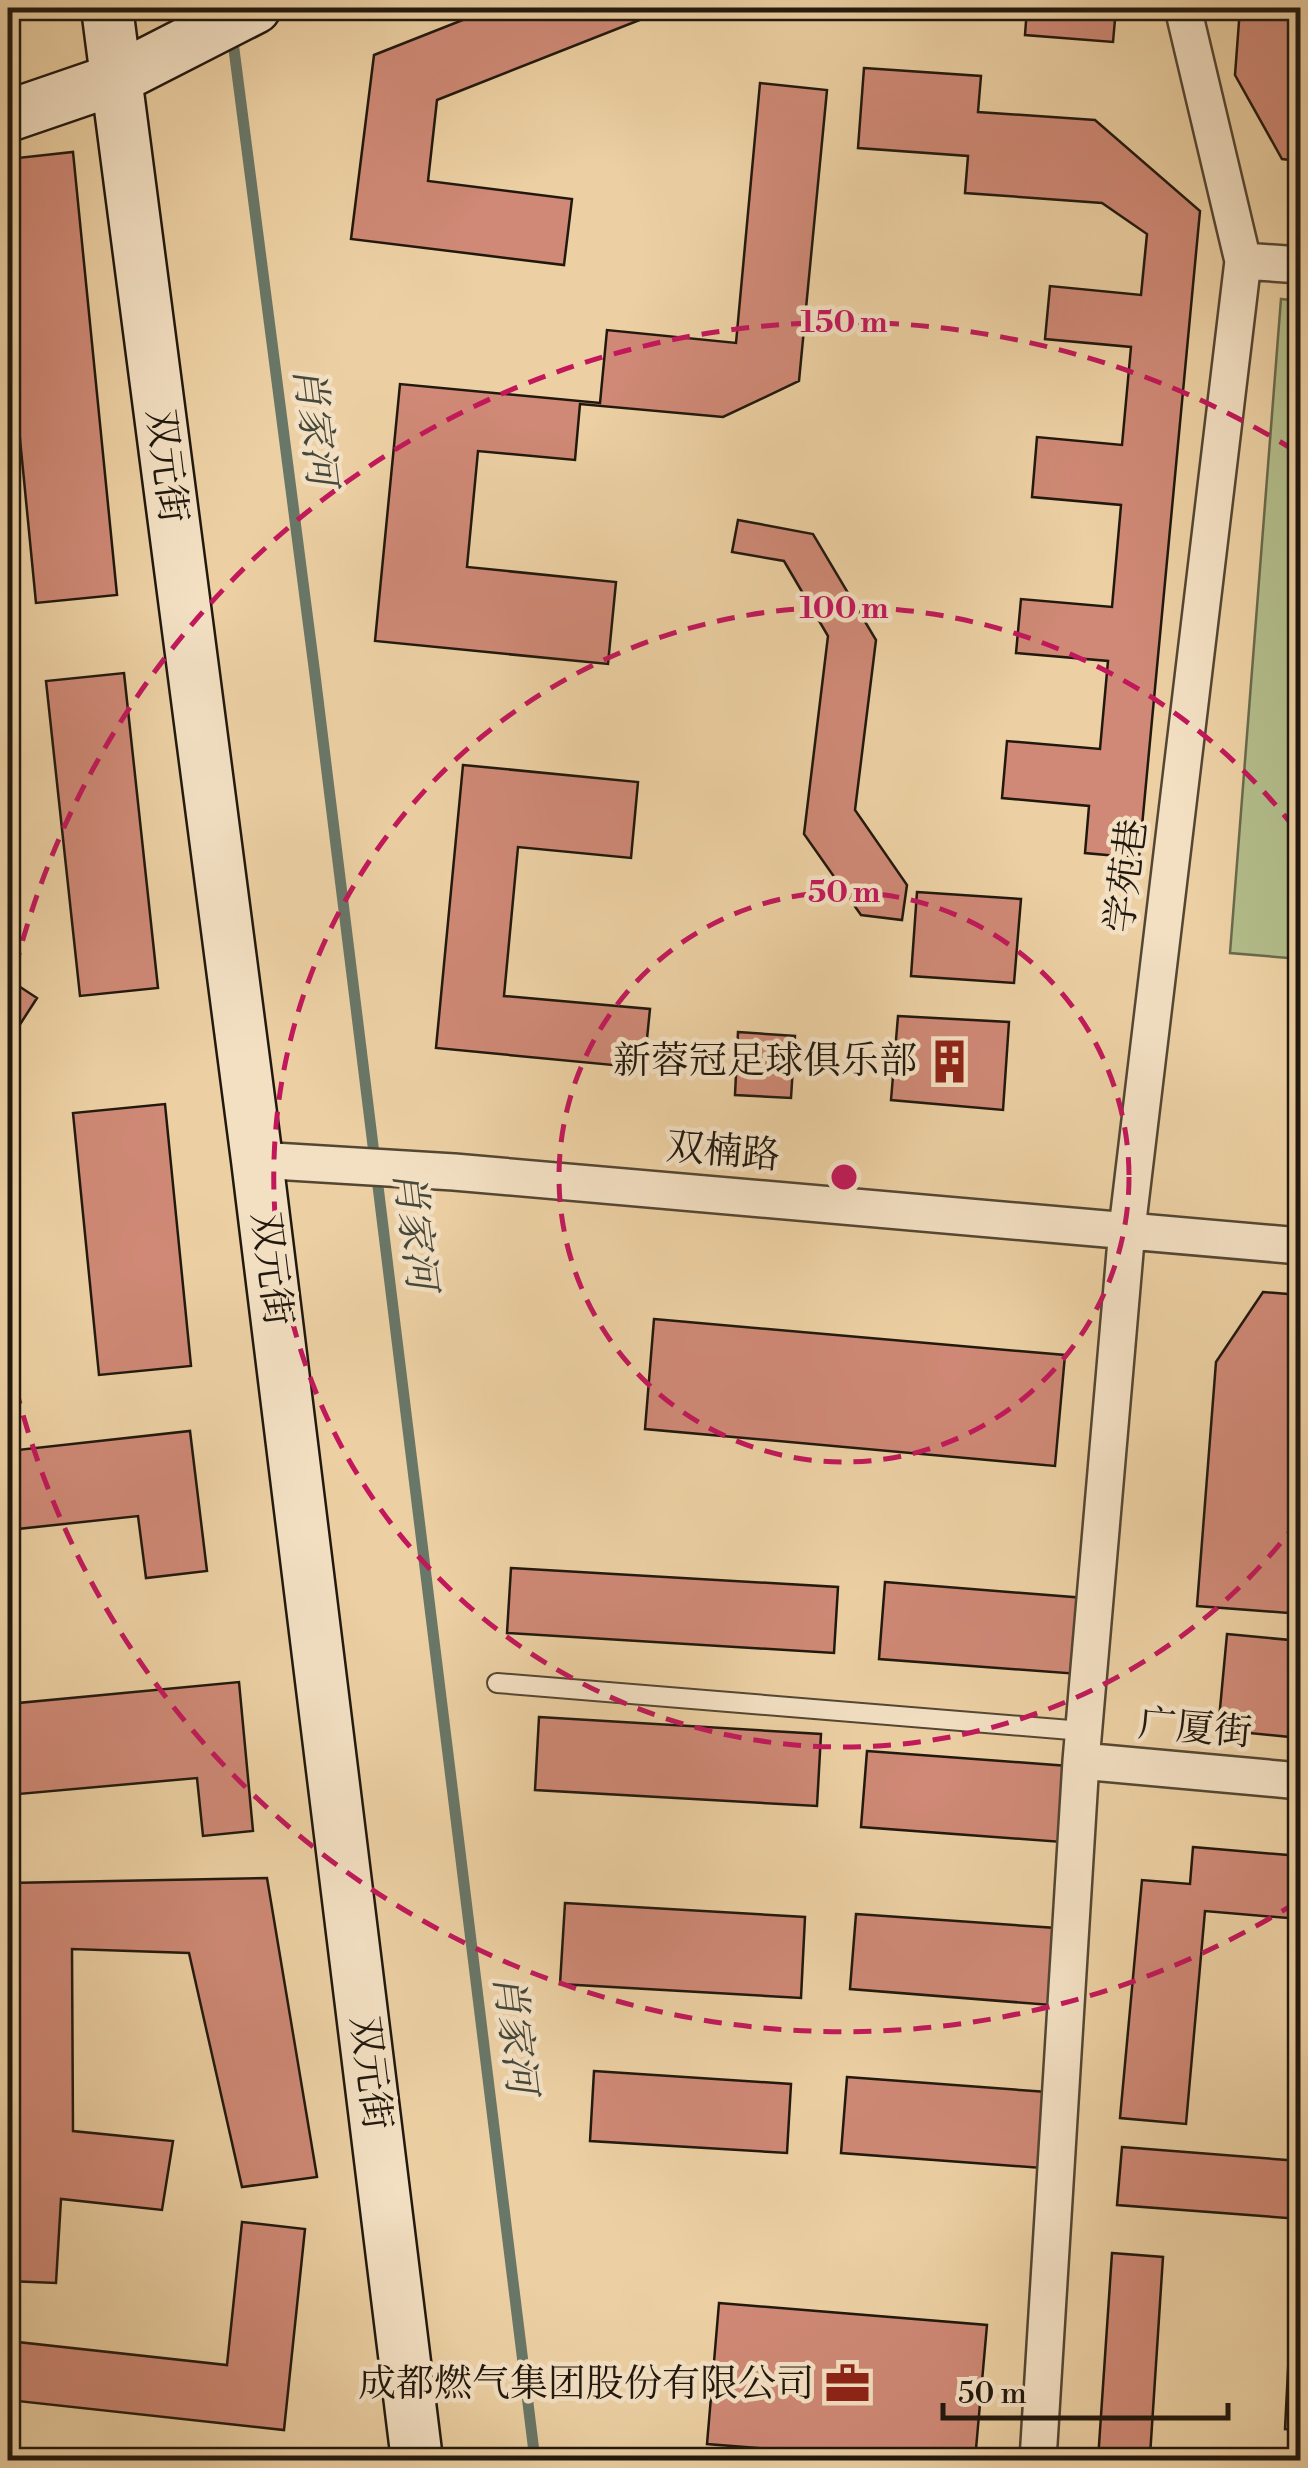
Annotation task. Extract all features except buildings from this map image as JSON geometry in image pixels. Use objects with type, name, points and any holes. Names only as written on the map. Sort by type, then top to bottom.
[{"type":"main road","name":"双元街","points":[[107,8],[258,1160],[417,2460]]},
{"type":"main road","points":[[8,116],[116,78],[255,8]]},
{"type":"street","name":"学苑巷","points":[[1038,2460],[1082,1746],[1127,1230],[1242,261],[1184,8]]},
{"type":"street","points":[[1242,261],[1300,265]]},
{"type":"street","name":"双楠路","points":[[258,1160],[454,1172],[1300,1246]]},
{"type":"street","name":"广厦街","points":[[1082,1746],[1300,1782]]},
{"type":"lane","points":[[498,1683],[1082,1746]]},
{"type":"green space","points":[[1281,299],[1300,301],[1300,959],[1230,953]]},
{"type":"waterway","name":"肖家河","points":[[232,34],[535,2460]]},
{"type":"place","name":"新蓉冠足球俱乐部","points":[[950,1061]]},
{"type":"place","name":"成都燃气集团股份有限公司","points":[[847,2384]]}]
